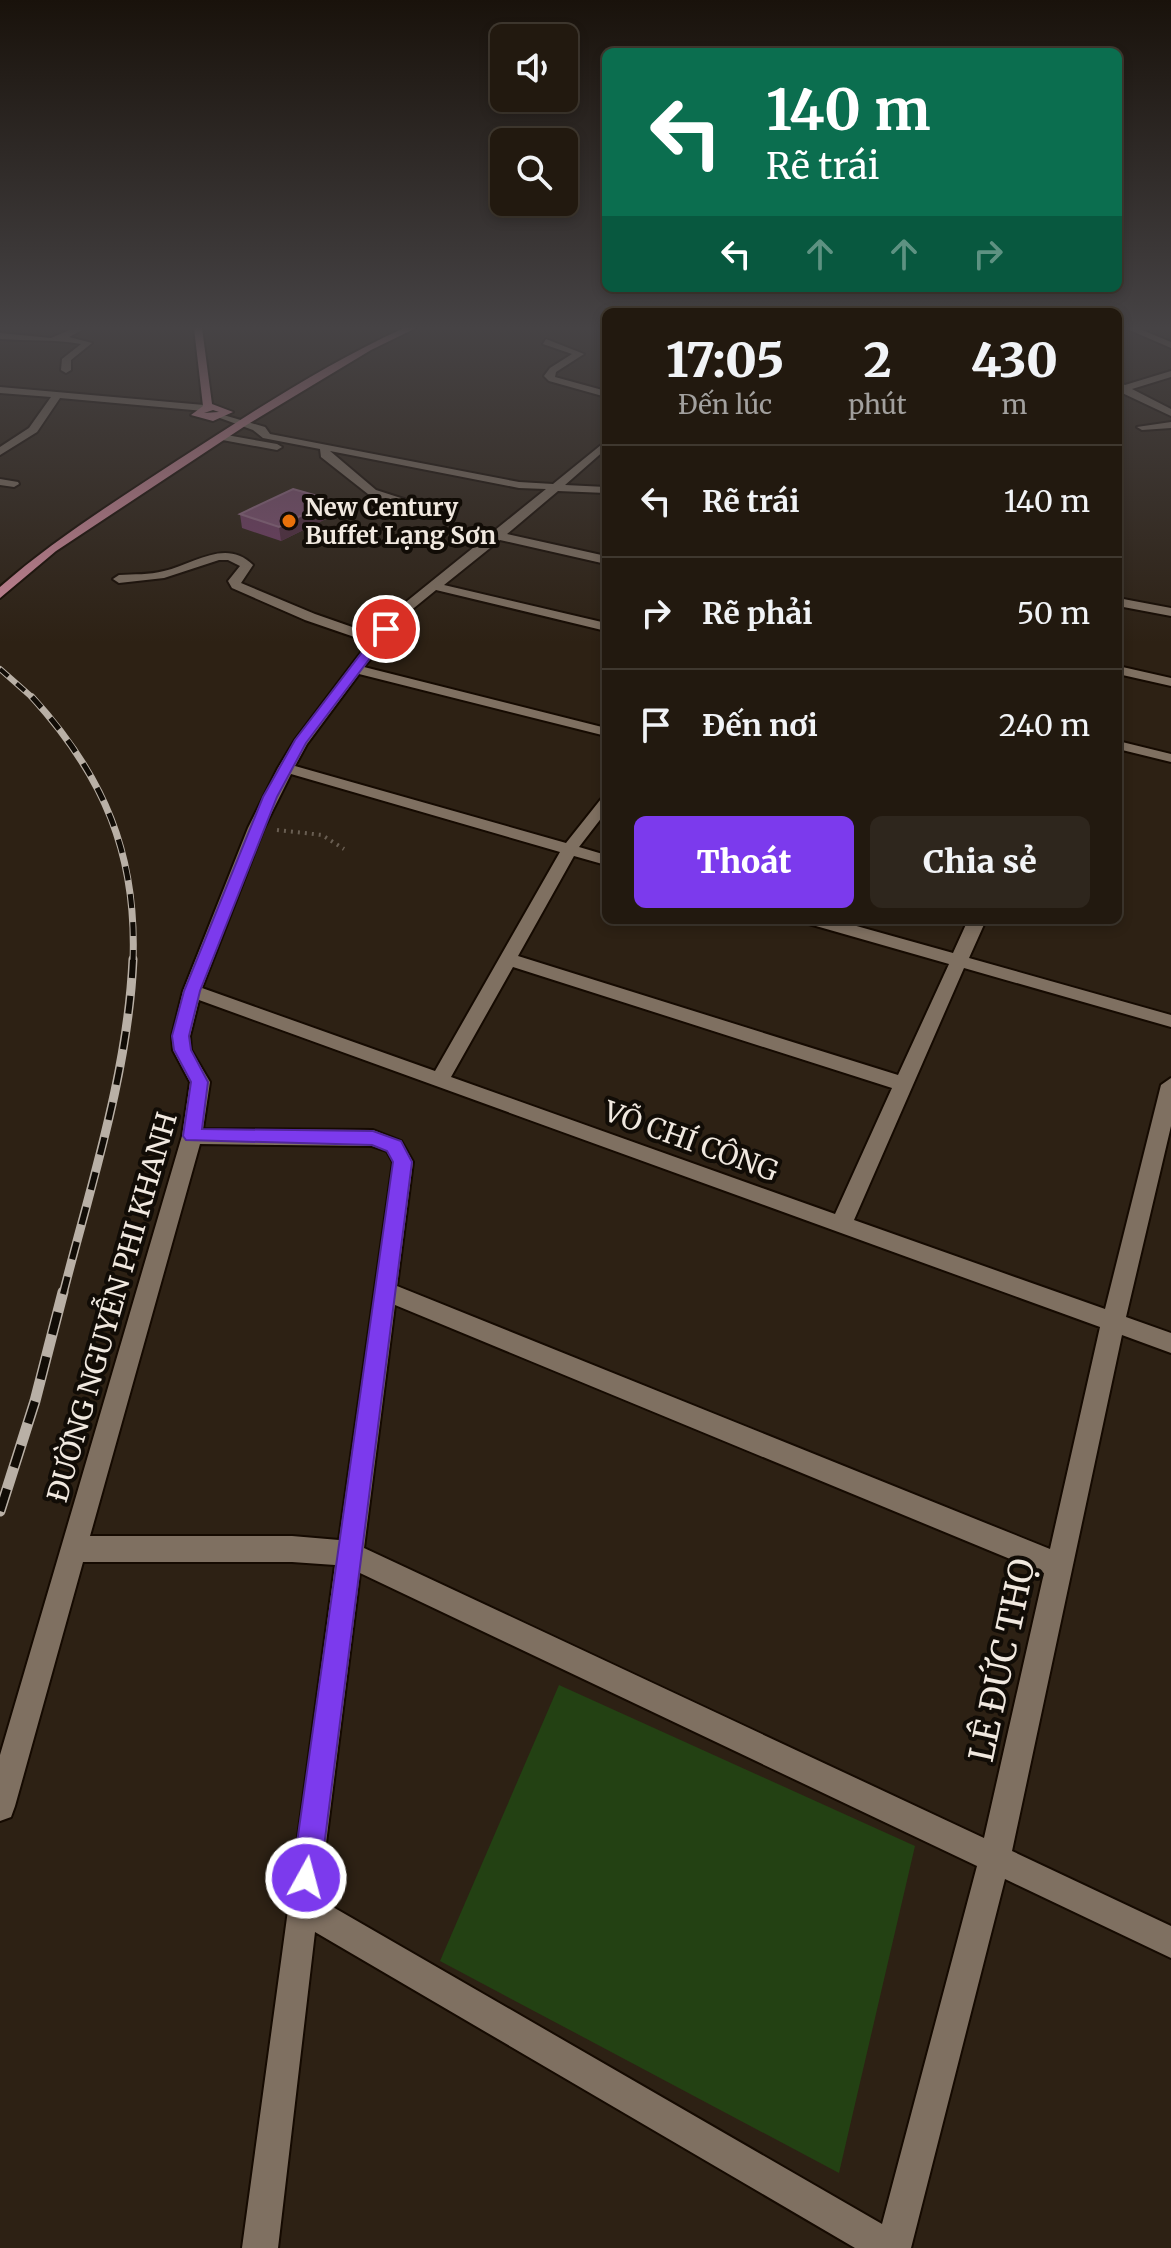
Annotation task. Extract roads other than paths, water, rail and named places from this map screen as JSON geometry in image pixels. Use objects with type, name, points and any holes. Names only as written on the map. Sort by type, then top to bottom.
[{"type":"main road","points":[[0,594],[29,565],[52,548],[227,433]]},
{"type":"street","points":[[0,452],[29,433]]},
{"type":"street","points":[[263,433],[325,451],[372,492],[403,502]]},
{"type":"street","points":[[307,433],[532,476],[574,495],[602,500]]},
{"type":"street","points":[[221,437],[325,451],[519,485],[602,489]]},
{"type":"street","name":"ĐƯỜNG NGUYỄN PHI KHANH","points":[[0,1806],[192,1136],[200,1082],[182,1050],[181,1036],[192,991],[256,828],[285,768],[316,719],[405,609],[498,536],[602,447]]},
{"type":"street","points":[[0,482],[14,484]]},
{"type":"street","points":[[498,536],[602,559]]},
{"type":"street","points":[[119,579],[168,574],[217,555],[227,555],[247,565],[234,581],[236,585],[310,617],[377,640]]},
{"type":"street","points":[[433,586],[602,626]]},
{"type":"street","points":[[1122,597],[1171,598]]},
{"type":"street","points":[[1122,598],[1171,612]]},
{"type":"street","points":[[356,669],[602,731]]},
{"type":"street","points":[[1122,671],[1171,682]]},
{"type":"street","points":[[1122,746],[1171,758]]},
{"type":"street","points":[[285,768],[602,859]]},
{"type":"street","points":[[440,1080],[569,850],[602,807]]},
{"type":"street","points":[[829,924],[1171,1021]]},
{"type":"street","points":[[841,1225],[975,924]]},
{"type":"street","points":[[508,959],[903,1084]]},
{"type":"street","name":"VÕ CHÍ CÔNG","points":[[192,991],[1171,1343]]},
{"type":"street","name":"LÊ ĐỨC THỌ","points":[[891,2248],[995,1857],[1113,1322],[1171,1085]]},
{"type":"street","points":[[192,1136],[373,1138],[394,1146],[403,1162],[302,1907],[260,2248]]},
{"type":"street","points":[[385,1291],[1059,1566]]},
{"type":"street","points":[[73,1549],[292,1549],[349,1554],[1171,1942]]},
{"type":"street","points":[[302,1907],[891,2248]]},
{"type":"railway","points":[[0,669],[33,698]]},
{"type":"railway","points":[[33,698],[79,757],[111,818],[129,886],[133,959]]},
{"type":"railway","points":[[63,1294],[116,1086],[130,1002],[133,959]]},
{"type":"railway","points":[[0,1511],[35,1401],[63,1292]]},
{"type":"place","name":"New Century Buffet Lạng Sơn","points":[[289,521]]}]
